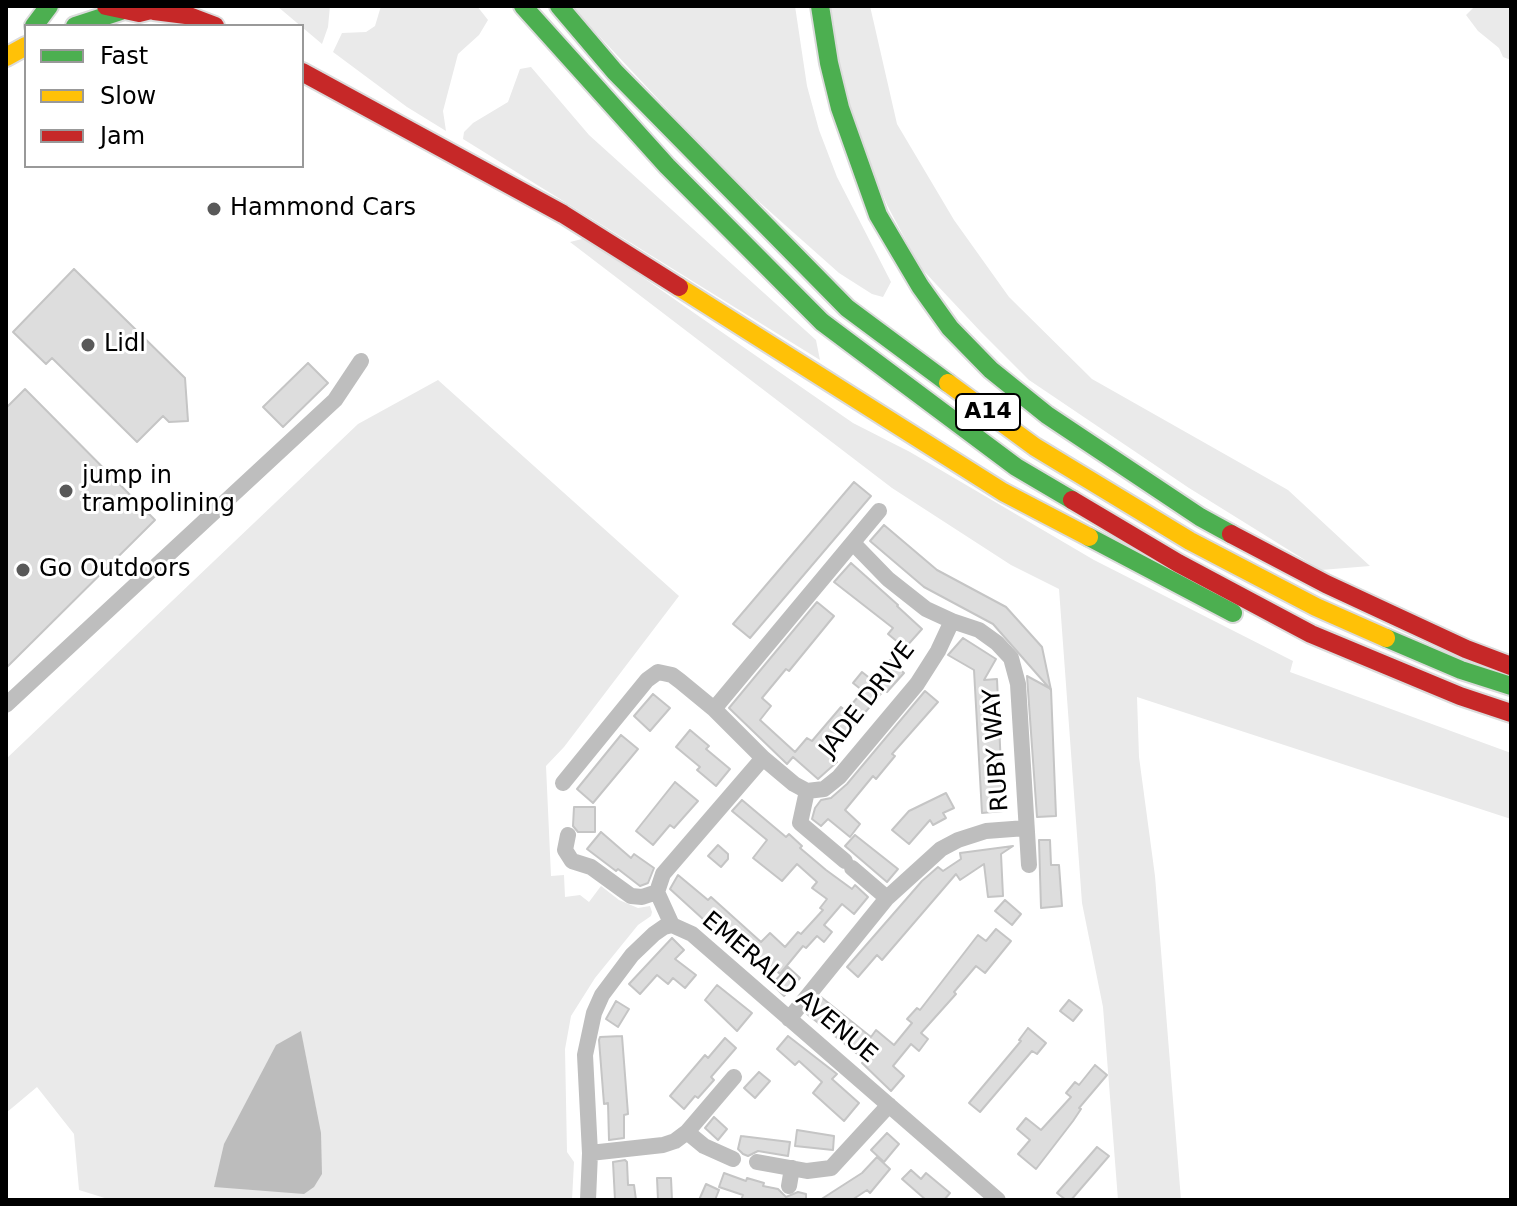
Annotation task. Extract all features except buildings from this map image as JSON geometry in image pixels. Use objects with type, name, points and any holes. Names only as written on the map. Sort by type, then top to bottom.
[{"type":"main road","points":[[36,24],[49,6]]},
{"type":"main road","name":"A14","points":[[523,6],[667,166],[822,322],[1016,467],[1178,563],[1311,634],[1368,660],[1511,713]]},
{"type":"main road","name":"A14","points":[[559,6],[615,72],[847,308],[1035,447],[1190,541],[1316,607],[1461,670],[1511,686]]},
{"type":"main road","points":[[820,6],[840,108],[878,215],[943,318],[991,370],[1047,415],[1200,517],[1326,584],[1466,649],[1511,666]]},
{"type":"main road","points":[[80,24],[114,9],[139,13],[160,8],[210,24]]},
{"type":"main road","points":[[304,73],[563,214],[1003,492],[1169,582],[1303,649],[1368,660]]},
{"type":"street","points":[[6,705],[335,400],[361,361]]},
{"type":"street","points":[[714,709],[879,511]]},
{"type":"street","name":"RUBY WAY","points":[[789,1019],[887,898],[941,849],[986,831],[1026,828],[1018,684],[1011,658],[979,630],[926,609],[853,543]]},
{"type":"street","name":"JADE DRIVE","points":[[807,791],[830,786],[858,754],[927,670],[952,621]]},
{"type":"street","points":[[563,783],[653,674],[665,672],[714,709],[763,758],[807,791],[800,823],[887,898]]},
{"type":"street","points":[[568,835],[565,850],[572,861],[591,867],[631,896],[642,897],[657,892],[669,866],[763,758]]},
{"type":"street","points":[[1026,828],[1029,865]]},
{"type":"street","points":[[657,892],[672,925]]},
{"type":"street","name":"EMERALD AVENUE","points":[[588,1200],[590,1153],[585,1055],[594,1013],[616,974],[632,955],[654,934],[672,925],[692,934],[998,1200]]},
{"type":"street","points":[[590,1153],[663,1145],[687,1132],[734,1077]]},
{"type":"street","points":[[757,1162],[807,1171],[831,1168],[889,1105]]},
{"type":"street","points":[[687,1132],[704,1146],[733,1159]]},
{"type":"street","points":[[789,1186],[792,1168]]},
{"type":"shaded area","points":[[277,6],[330,6],[322,44],[304,29],[304,24],[298,24]]},
{"type":"shaded area","points":[[381,6],[477,6],[488,20],[479,35],[458,54],[443,111],[446,131],[407,107],[333,52],[342,33],[366,32],[375,26]]},
{"type":"shaded area","points":[[571,6],[795,6],[807,86],[819,130],[837,177],[891,282],[883,297],[872,294],[839,273],[730,176]]},
{"type":"shaded area","points":[[824,6],[870,6],[897,124],[954,220],[1009,297],[1092,379],[1288,490],[1370,566],[1321,570],[1189,488],[1029,380],[981,332],[920,267],[887,205],[856,131]]},
{"type":"shaded area","points":[[1475,6],[1511,6],[1511,60],[1503,57],[1499,48],[1478,31],[1466,15]]},
{"type":"shaded area","points":[[531,67],[589,135],[816,340],[820,360],[463,139],[464,132],[473,123],[508,102],[520,69]]},
{"type":"shaded area","points":[[586,238],[853,423],[910,452],[1094,560],[1293,661],[1290,672],[1511,753],[1511,819],[1137,697],[1139,757],[1155,876],[1181,1200],[1118,1200],[1103,1007],[1082,903],[1059,589],[1011,565],[892,488],[570,242]]},
{"type":"shaded area","points":[[438,380],[679,596],[564,747],[546,766],[551,876],[564,875],[565,897],[580,895],[589,902],[601,886],[619,900],[638,908],[650,906],[652,912],[595,978],[571,1016],[565,1049],[567,1152],[574,1162],[572,1200],[111,1200],[79,1190],[74,1134],[37,1087],[6,1113],[6,759],[358,424]]},
{"type":"shaded area","points":[[301,1031],[321,1133],[322,1174],[314,1187],[304,1194],[214,1187],[224,1144],[276,1045]]},
{"type":"traffic: fast","points":[[36,24],[49,6]]},
{"type":"traffic: fast","points":[[523,6],[667,166],[822,322],[1016,467],[1072,500]]},
{"type":"traffic: fast","points":[[559,6],[615,72],[847,308],[948,383]]},
{"type":"traffic: fast","points":[[820,6],[840,108],[878,215],[920,286],[950,328],[991,370],[1047,415],[1200,517],[1231,534]]},
{"type":"traffic: fast","points":[[81,24],[121,11]]},
{"type":"traffic: fast","points":[[1089,537],[1233,613]]},
{"type":"traffic: fast","points":[[1386,638],[1461,670],[1511,686]]},
{"type":"traffic: slow","points":[[6,57],[24,47]]},
{"type":"traffic: slow","points":[[679,287],[1003,492],[1089,537]]},
{"type":"traffic: slow","points":[[948,383],[1035,447],[1190,541],[1316,607],[1386,638]]},
{"type":"traffic: jam","points":[[106,6],[139,13],[167,6]]},
{"type":"traffic: jam","points":[[154,11],[186,15],[210,24]]},
{"type":"traffic: jam","points":[[304,73],[563,214],[679,287]]},
{"type":"traffic: jam","points":[[1072,500],[1178,563],[1311,634],[1460,696],[1511,713]]},
{"type":"traffic: jam","points":[[1231,534],[1326,584],[1466,649],[1511,666]]},
{"type":"place","name":"Hammond Cars","points":[[214,209]]},
{"type":"place","name":"Lidl","points":[[88,345]]},
{"type":"place","name":"jump in trampolining","points":[[66,491]]},
{"type":"place","name":"Go Outdoors","points":[[23,570]]}]
